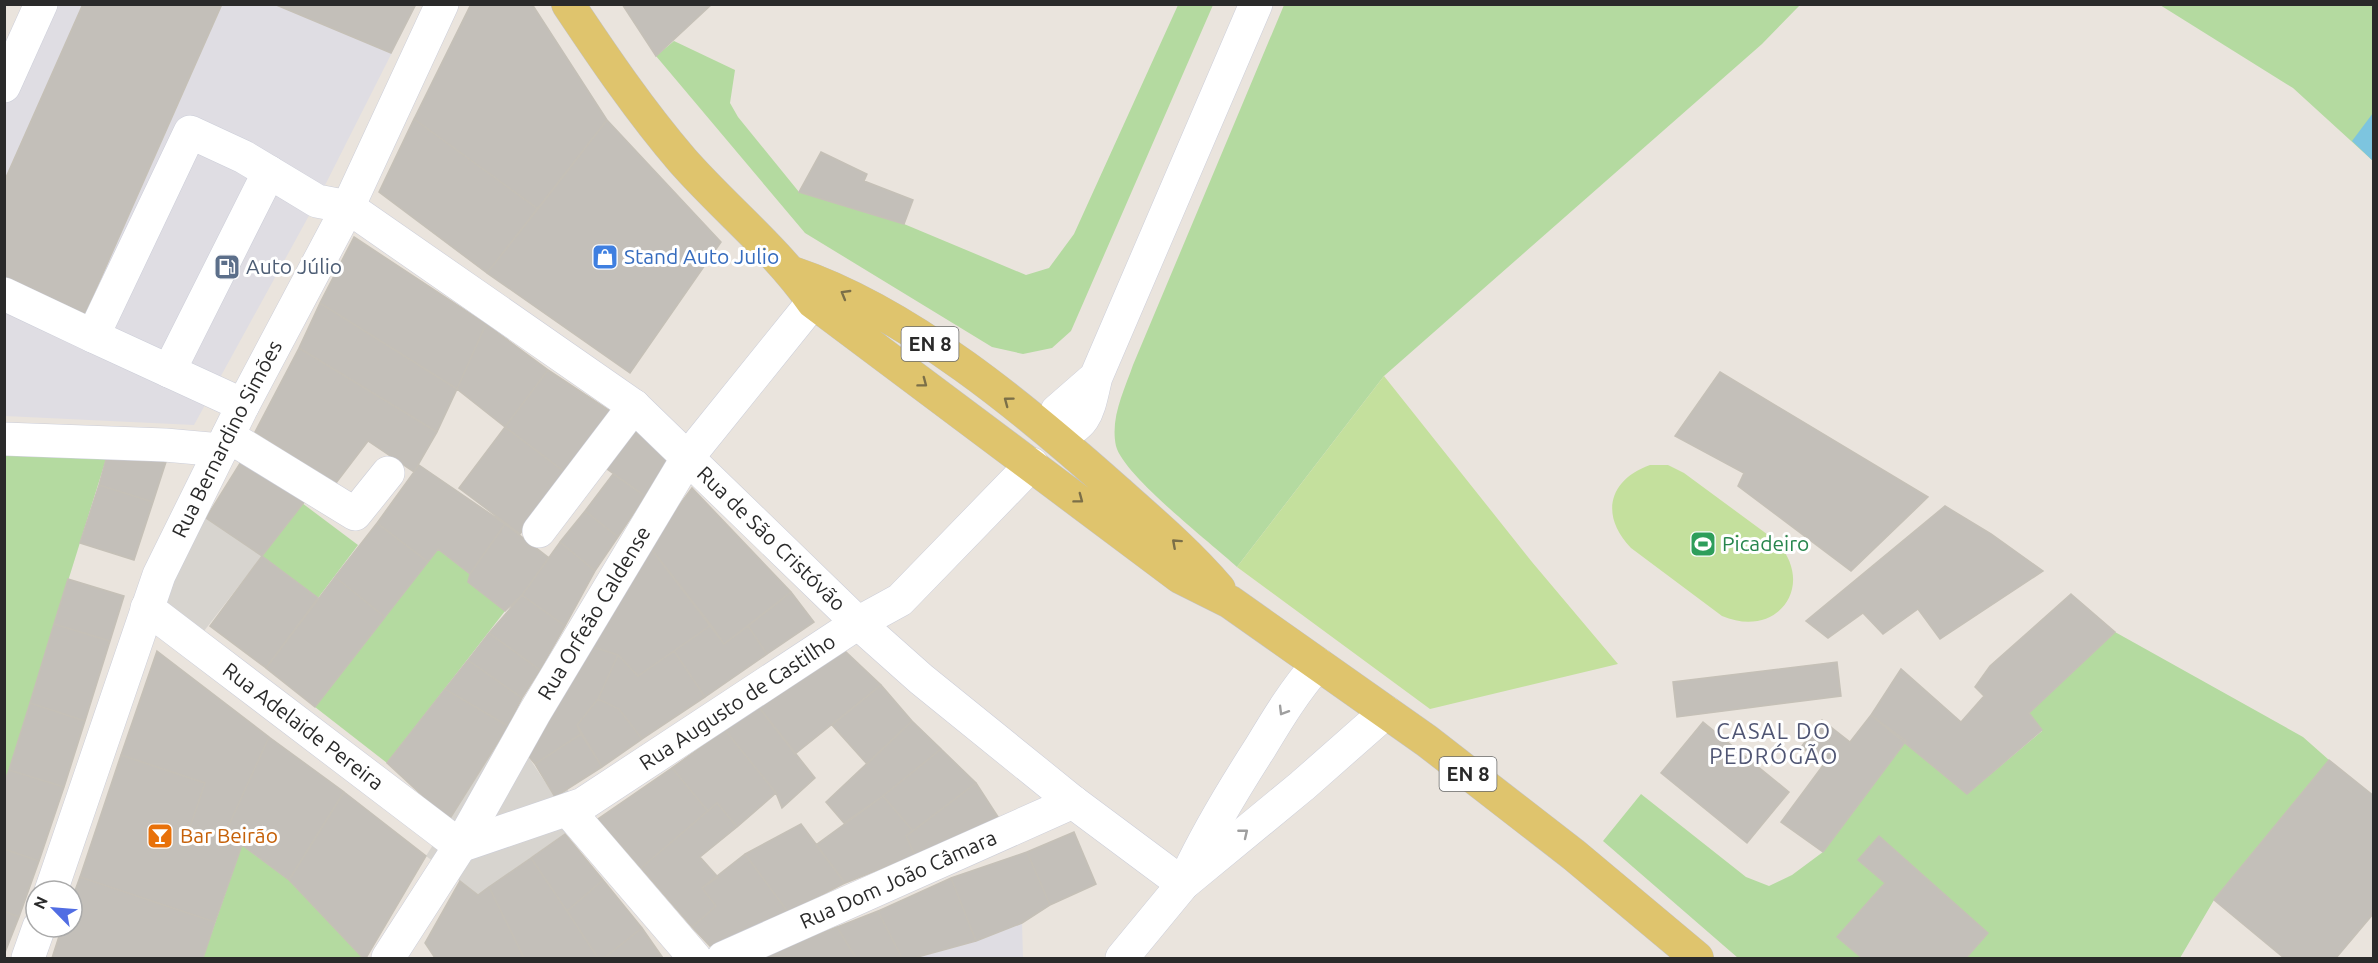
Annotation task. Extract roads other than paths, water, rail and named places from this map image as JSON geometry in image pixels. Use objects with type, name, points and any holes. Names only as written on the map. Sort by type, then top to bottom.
[{"type":"main road","name":"EN 8","points":[[568,4],[633,100],[682,160],[793,273],[813,302],[1180,577],[1230,602],[1386,712],[1574,855],[1696,958]]},
{"type":"main road","name":"EN 8","points":[[793,273],[831,286],[914,334],[1055,436],[1195,560],[1230,602]]},
{"type":"main road","points":[[1032,464],[1055,436]]},
{"type":"street","points":[[4,86],[41,4]]},
{"type":"street","name":"Rua Bernardino Simões","points":[[55,879],[159,575],[243,405],[348,207],[442,4]]},
{"type":"street","points":[[1055,436],[1056,411],[1095,377],[1256,4]]},
{"type":"street","points":[[93,336],[190,132],[269,172],[317,201],[348,207]]},
{"type":"street","points":[[169,371],[269,172]]},
{"type":"street","name":"Rua de São Cristóvão","points":[[348,207],[634,406],[858,623],[921,679],[1073,802],[1183,884]]},
{"type":"street","points":[[4,294],[243,405]]},
{"type":"street","name":"Rua Orfeão Caldense","points":[[396,955],[535,712],[688,457],[813,302]]},
{"type":"street","points":[[539,531],[634,406]]},
{"type":"street","points":[[4,439],[165,445],[224,443],[355,514],[388,473]]},
{"type":"street","name":"Rua Augusto de Castilho","points":[[568,810],[583,804],[858,623],[900,600],[1032,464]]},
{"type":"street","name":"Rua Adelaide Pereira","points":[[147,608],[460,846]]},
{"type":"street","points":[[1183,884],[1206,835],[1227,800],[1297,688],[1318,664]]},
{"type":"street","points":[[1122,958],[1183,884],[1302,786],[1386,712]]},
{"type":"street","name":"Rua Dom João Câmara","points":[[723,958],[1073,802]]},
{"type":"street","points":[[460,846],[568,810],[695,958]]},
{"type":"street","points":[[28,958],[35,939]]},
{"type":"water","points":[[2373,113],[2373,161],[2352,141]]},
{"type":"place","name":"Stand Auto Julio","points":[[605,257]]},
{"type":"place","name":"Auto Júlio","points":[[227,267]]},
{"type":"place","name":"Picadeiro","points":[[1703,544]]},
{"type":"place","name":"Bar Beirão","points":[[160,836]]},
{"type":"district","name":"CASAL DO PEDRÓGÃO","points":[[1774,744]]}]
